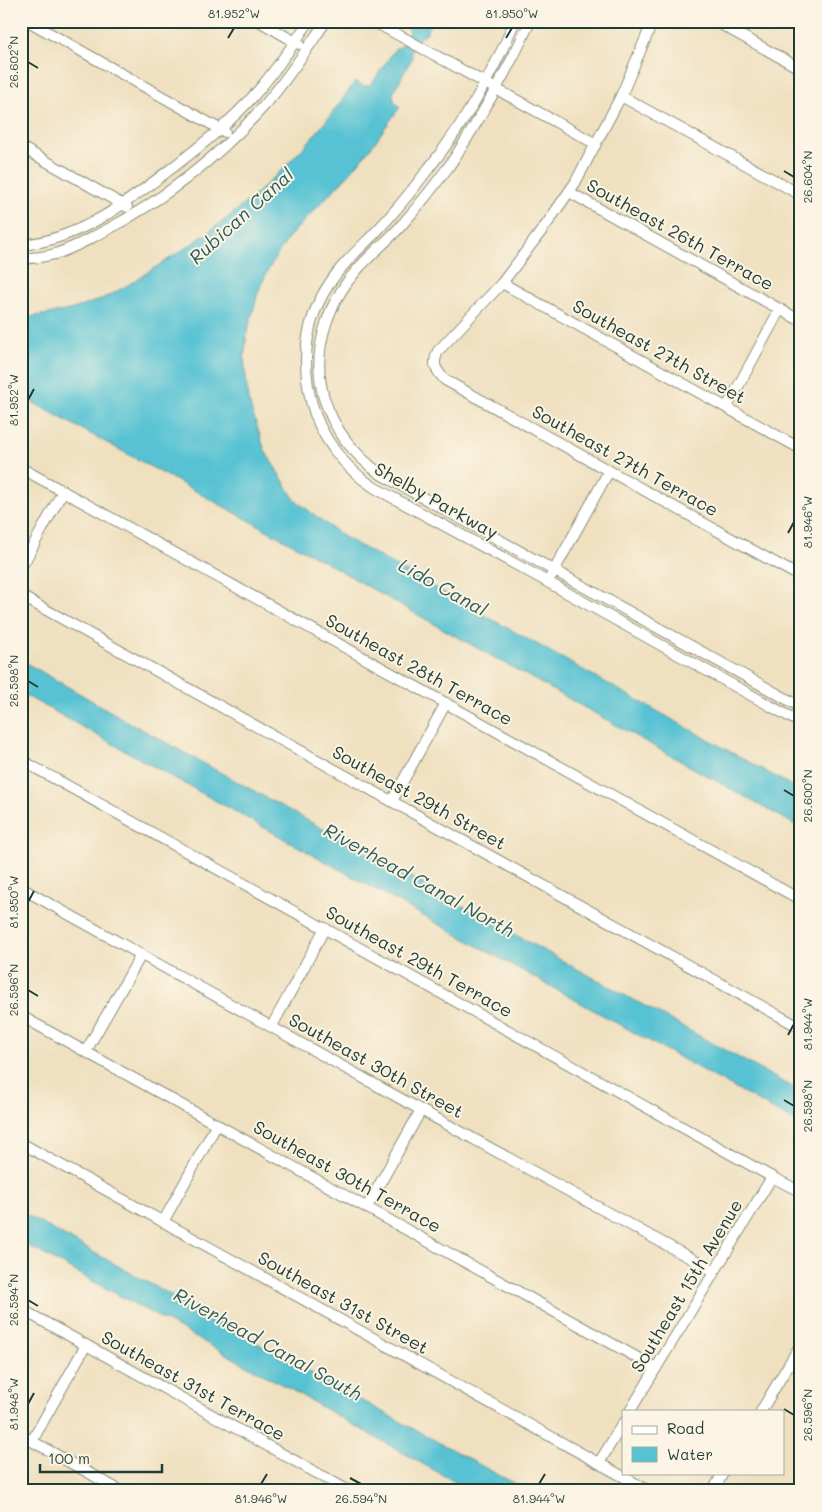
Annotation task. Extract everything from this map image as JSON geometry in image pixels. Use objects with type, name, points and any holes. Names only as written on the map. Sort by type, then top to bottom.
[{"type":"street","points":[[28,21],[221,128],[232,138]]},
{"type":"street","points":[[259,21],[307,50]]},
{"type":"street","points":[[21,245],[40,242],[73,232],[94,222],[123,204],[164,174],[221,128],[256,92],[309,21]]},
{"type":"street","points":[[21,259],[46,256],[70,248],[116,225],[186,178],[232,138],[264,106],[307,50],[326,21]]},
{"type":"street","points":[[374,21],[596,144]]},
{"type":"street","name":"Shelby Parkway","points":[[515,21],[485,82],[457,128],[405,199],[347,261],[330,282],[319,301],[310,326],[306,353],[306,374],[312,405],[320,425],[329,443],[341,459],[356,474],[375,488],[801,723]]},
{"type":"street","name":"Shelby Parkway","points":[[530,21],[496,89],[465,141],[438,180],[398,228],[345,285],[330,312],[324,328],[320,354],[320,375],[330,415],[341,434],[356,453],[382,475],[801,708]]},
{"type":"street","points":[[502,283],[523,257],[585,167],[621,96],[653,21]]},
{"type":"street","points":[[715,21],[801,68]]},
{"type":"street","points":[[621,96],[801,195]]},
{"type":"street","points":[[21,147],[123,204],[135,213]]},
{"type":"street","name":"Southeast 26th Terrace","points":[[569,192],[801,321]]},
{"type":"street","name":"Southeast 27th Terrace","points":[[502,283],[438,351],[434,360],[436,370],[445,380],[801,578]]},
{"type":"street","name":"Southeast 27th Street","points":[[502,283],[801,449]]},
{"type":"street","points":[[726,408],[780,309]]},
{"type":"street","name":"Southeast 28th Terrace","points":[[21,468],[801,900]]},
{"type":"street","points":[[548,582],[609,471]]},
{"type":"street","points":[[375,488],[382,475]]},
{"type":"street","points":[[21,568],[63,491]]},
{"type":"street","name":"Southeast 29th Street","points":[[21,596],[801,1028]]},
{"type":"street","points":[[392,801],[446,703]]},
{"type":"street","name":"Southeast 29th Terrace","points":[[21,760],[801,1192]]},
{"type":"street","name":"Southeast 30th Street","points":[[21,888],[714,1271]]},
{"type":"street","points":[[272,1026],[325,928]]},
{"type":"street","points":[[86,1052],[141,955]]},
{"type":"street","name":"Southeast 30th Terrace","points":[[21,1016],[656,1368]]},
{"type":"street","points":[[367,1207],[420,1110]]},
{"type":"street","points":[[163,1222],[217,1124]]},
{"type":"street","name":"Southeast 31st Street","points":[[21,1143],[648,1491]]},
{"type":"street","name":"Southeast 15th Avenue","points":[[631,1410],[772,1177]]},
{"type":"street","name":"Southeast 31st Terrace","points":[[21,1309],[349,1491]]},
{"type":"street","points":[[761,1410],[801,1344]]},
{"type":"street","points":[[32,1441],[86,1345]]},
{"type":"street","points":[[599,1463],[622,1425]]},
{"type":"street","points":[[21,1435],[121,1491]]},
{"type":"street","points":[[713,1491],[723,1474]]},
{"type":"water","name":"Rubican Canal","points":[[410,21],[432,21],[426,34],[419,38],[411,52],[412,58],[393,93],[394,101],[400,107],[350,173],[289,237],[267,272],[258,293],[247,333],[244,358],[248,399],[265,451],[295,500],[342,536],[801,791],[801,828],[318,558],[21,396],[21,318],[71,309],[105,297],[176,254],[238,210],[294,158],[323,125],[355,82],[364,86],[373,82],[395,49],[402,46],[409,33],[408,25]]},
{"type":"water","points":[[21,660],[136,726],[801,1092],[801,1125],[21,693]]},
{"type":"water","points":[[21,1212],[528,1491],[471,1491],[281,1384],[21,1242]]},
{"type":"water label","name":"Lido Canal","points":[[443,587]]},
{"type":"water label","name":"Riverhead Canal North","points":[[419,880]]},
{"type":"water label","name":"Riverhead Canal South","points":[[268,1344]]}]
